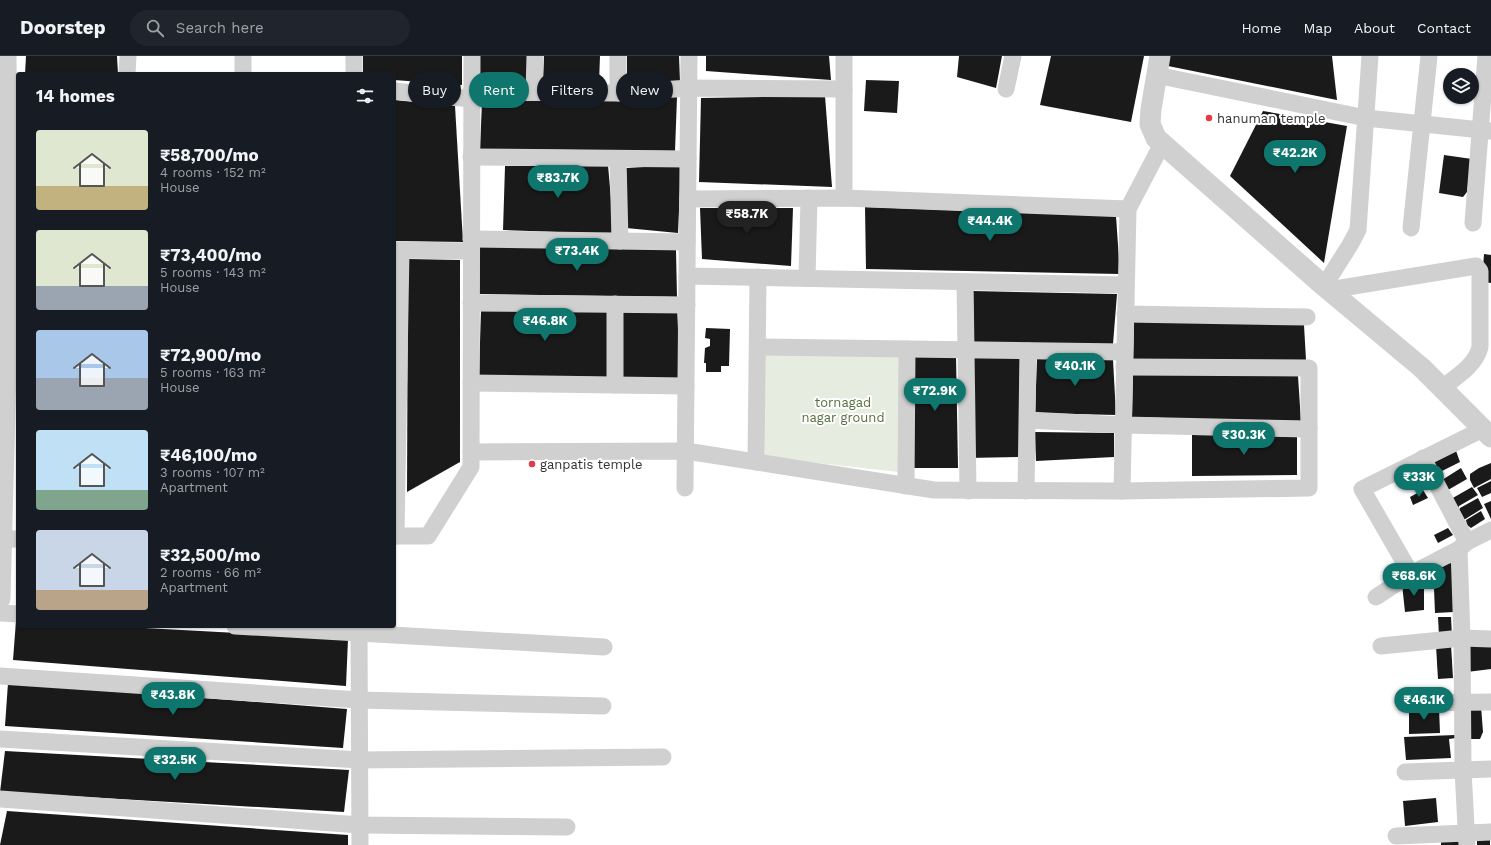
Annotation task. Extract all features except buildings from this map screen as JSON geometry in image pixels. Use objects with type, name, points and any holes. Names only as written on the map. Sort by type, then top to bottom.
[{"type":"street","points":[[0,599],[6,539],[7,401],[13,293],[12,132],[6,56]]},
{"type":"street","points":[[127,72],[128,56]]},
{"type":"street","points":[[243,56],[243,72]]},
{"type":"street","points":[[354,56],[354,72]]},
{"type":"street","points":[[472,56],[472,72]]},
{"type":"street","points":[[534,92],[535,56]]},
{"type":"street","points":[[618,56],[618,72]]},
{"type":"street","points":[[685,488],[689,56]]},
{"type":"street","points":[[844,56],[844,198]]},
{"type":"street","points":[[1006,89],[1013,56]]},
{"type":"street","points":[[1326,288],[1358,230],[1370,56]]},
{"type":"street","points":[[1411,228],[1429,56]]},
{"type":"street","points":[[1473,223],[1486,131],[1486,56]]},
{"type":"street","points":[[1412,574],[1362,489],[1423,458],[1487,433],[1422,368],[1326,288],[1156,138],[1150,124],[1158,66],[1366,118],[1486,131]]},
{"type":"street","points":[[673,89],[844,89]]},
{"type":"street","points":[[396,91],[469,96]]},
{"type":"street","points":[[529,92],[616,93]]},
{"type":"street","points":[[396,536],[428,536],[471,467],[471,108]]},
{"type":"street","points":[[1122,491],[1128,209],[1162,144]]},
{"type":"street","points":[[471,157],[688,159]]},
{"type":"street","points":[[618,159],[620,241]]},
{"type":"street","points":[[807,278],[809,198]]},
{"type":"street","points":[[688,199],[844,198],[1128,209]]},
{"type":"street","points":[[396,420],[397,250],[471,245],[620,241],[687,242]]},
{"type":"street","points":[[1326,288],[1476,266],[1480,271],[1479,354],[1442,388]]},
{"type":"street","points":[[687,276],[1126,285]]},
{"type":"street","points":[[756,462],[758,277]]},
{"type":"street","points":[[965,282],[968,491]]},
{"type":"street","points":[[471,303],[687,305]]},
{"type":"street","points":[[615,386],[616,304]]},
{"type":"street","points":[[1125,314],[1308,317]]},
{"type":"street","points":[[471,452],[686,451],[934,490],[1122,491],[1309,488],[1309,368],[1124,360],[1028,351],[758,346]]},
{"type":"street","points":[[906,486],[907,349]]},
{"type":"street","points":[[1026,491],[1028,351]]},
{"type":"street","points":[[471,383],[686,386]]},
{"type":"street","points":[[1028,420],[1123,425],[1309,429]]},
{"type":"street","points":[[1423,458],[1463,545],[1462,703],[1466,839]]},
{"type":"street","points":[[1376,597],[1412,574],[1491,530]]},
{"type":"street","points":[[0,613],[16,614]]},
{"type":"street","points":[[270,628],[604,646]]},
{"type":"street","points":[[359,633],[360,845]]},
{"type":"street","points":[[1381,646],[1462,638],[1491,639]]},
{"type":"street","points":[[0,676],[359,700],[603,706]]},
{"type":"street","points":[[1408,703],[1491,702]]},
{"type":"street","points":[[0,739],[360,760],[663,757]]},
{"type":"street","points":[[1405,772],[1491,769]]},
{"type":"street","points":[[0,799],[360,825],[567,827]]},
{"type":"street","points":[[1396,836],[1466,839],[1491,832]]},
{"type":"green space","name":"tornagad nagar ground","points":[[763,354],[900,354],[898,472],[765,457]]},
{"type":"place","name":"hanuman temple","points":[[1209,118]]},
{"type":"place","name":"ganpatis temple","points":[[532,464]]}]
